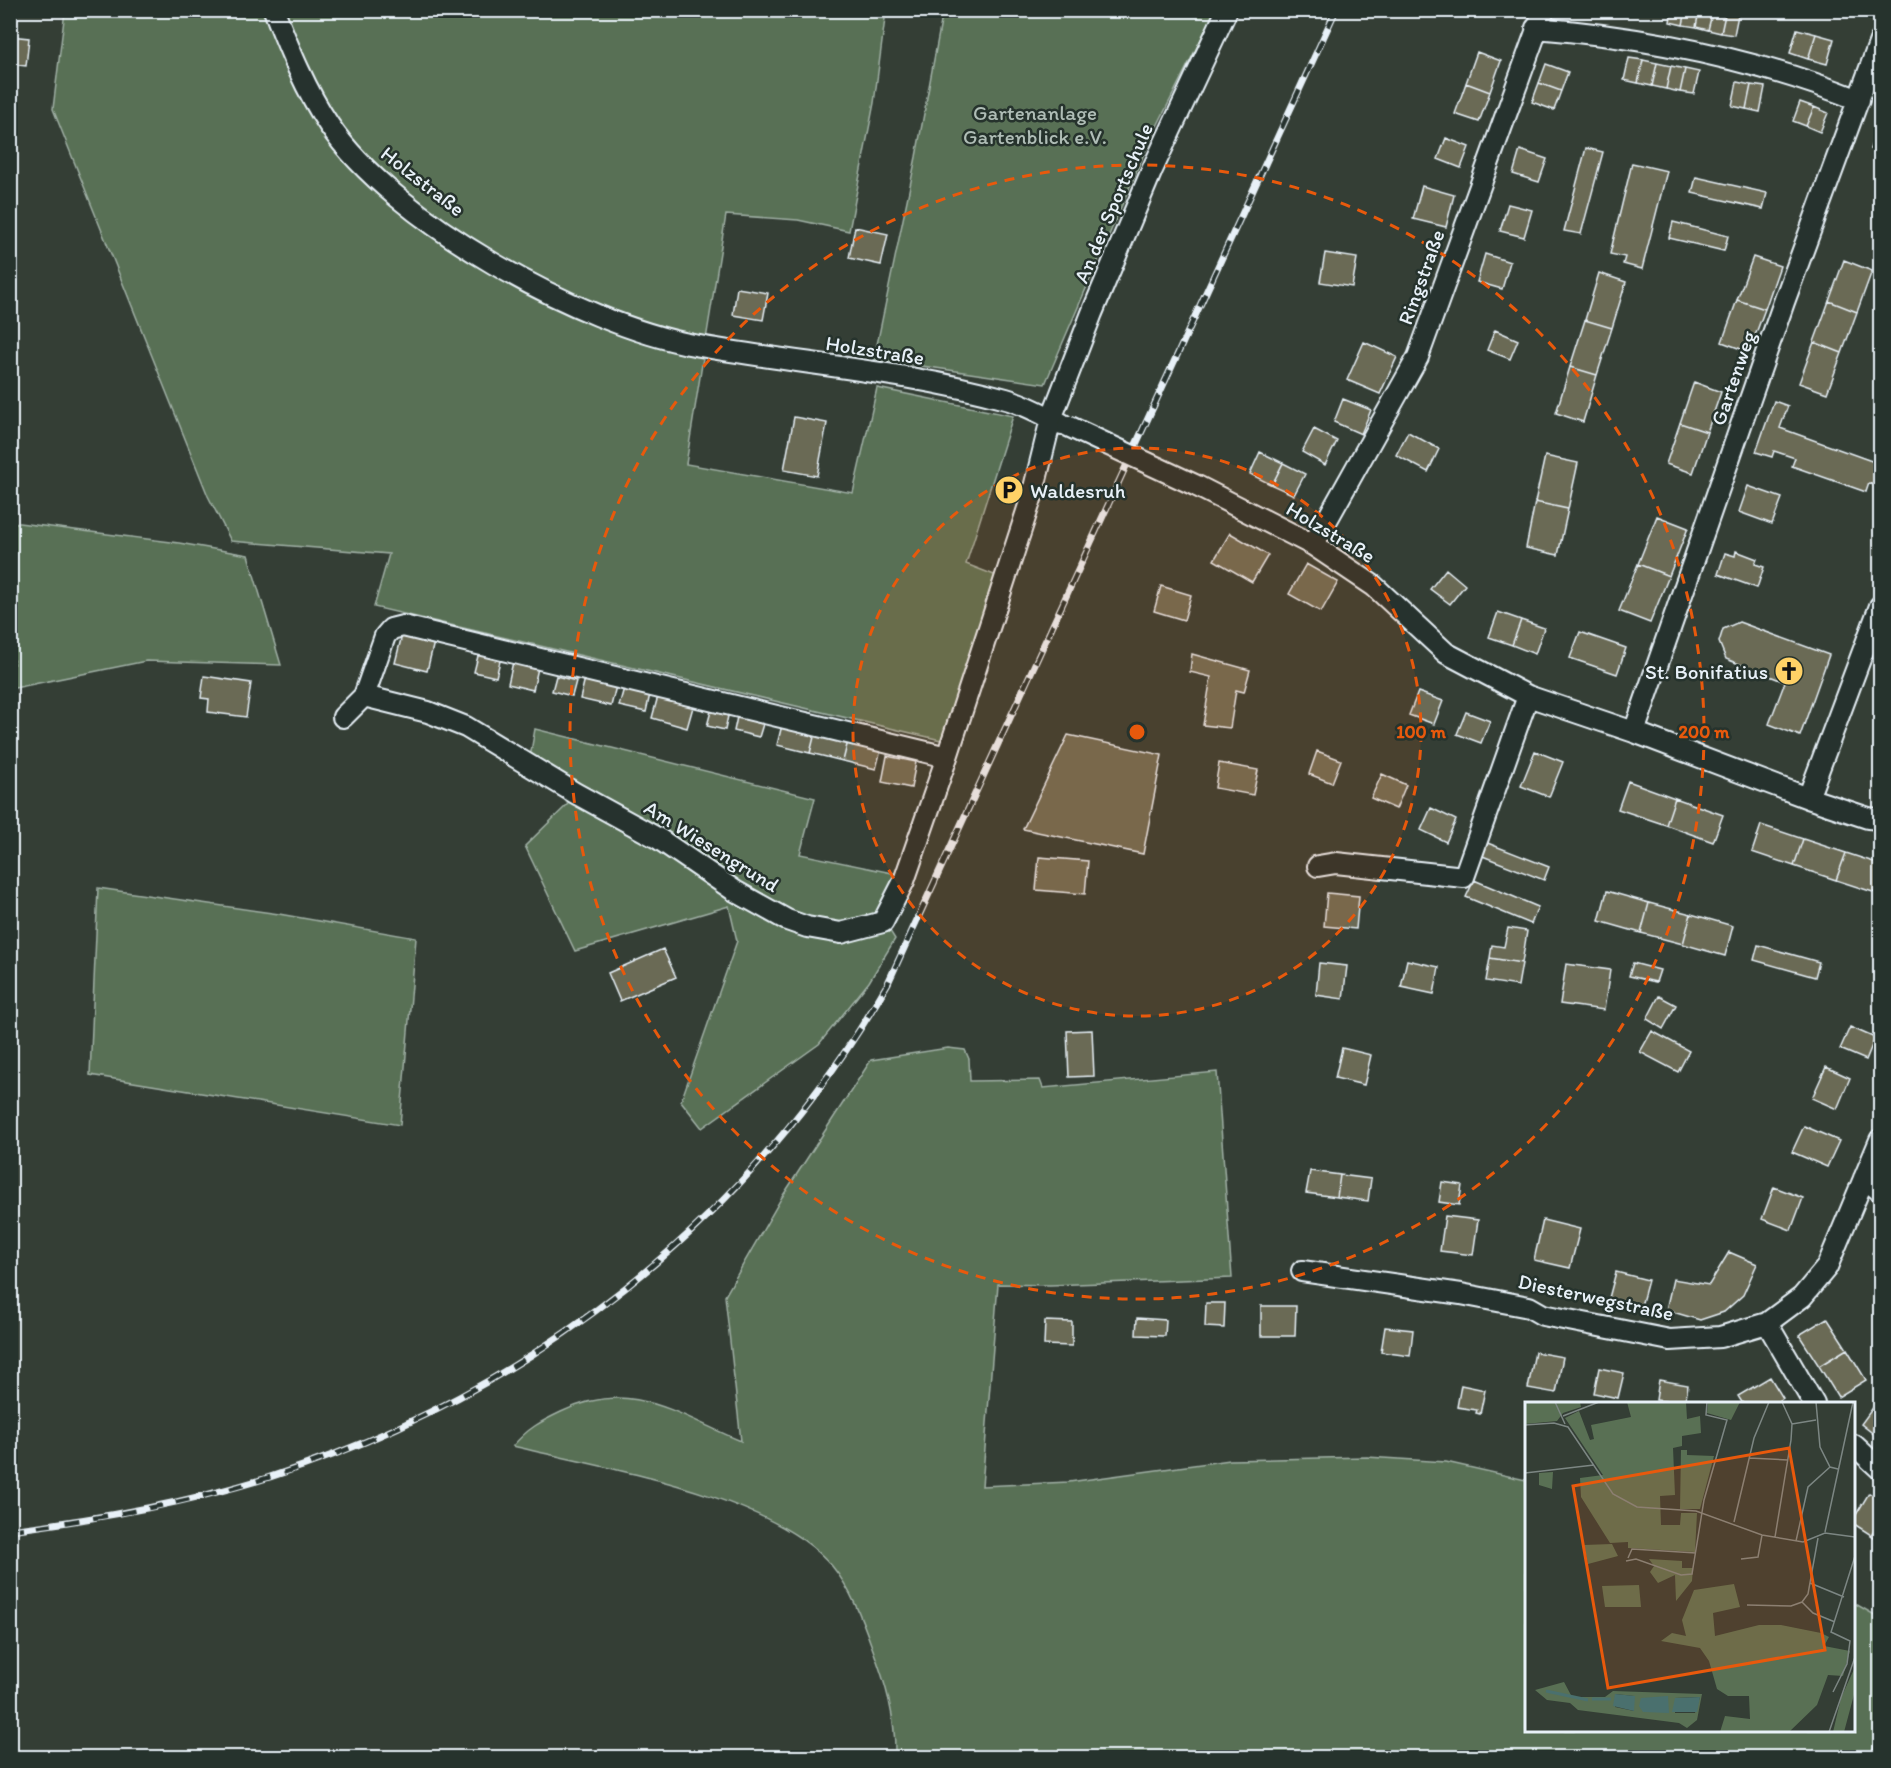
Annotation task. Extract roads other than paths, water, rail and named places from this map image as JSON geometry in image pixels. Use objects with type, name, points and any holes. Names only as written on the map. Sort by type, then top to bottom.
[{"type":"street","name":"Holzstraße","points":[[274,10],[288,45],[329,125],[374,179],[438,227],[514,275],[603,319],[691,345],[946,385],[1008,399],[1197,486],[1313,545],[1374,586],[1446,653],[1528,696],[1634,732],[1809,798],[1868,818],[1881,819]]},
{"type":"street","name":"An der Sportschule","points":[[1060,423],[1092,313],[1152,170],[1227,10]]},
{"type":"street","points":[[1540,19],[1734,58],[1809,80],[1859,100]]},
{"type":"street","name":"Ringstraße","points":[[1313,545],[1418,357],[1540,19]]},
{"type":"street","name":"Gartenweg","points":[[1634,732],[1784,302],[1881,41]]},
{"type":"street","name":"Am Wiesengrund","points":[[364,696],[428,712],[466,727],[575,793],[659,839],[735,891],[787,920],[807,927],[841,933],[883,922],[904,881],[1032,496],[1060,423]]},
{"type":"street","points":[[1809,798],[1881,606]]},
{"type":"street","points":[[343,717],[364,696],[385,636],[391,628],[403,626],[947,757]]},
{"type":"street","points":[[1318,866],[1336,863],[1464,877],[1528,696]]},
{"type":"street","name":"Diesterwegstraße","points":[[1302,1271],[1461,1294],[1528,1307],[1543,1315],[1670,1340],[1720,1337],[1767,1323],[1802,1297],[1827,1267],[1881,1140]]},
{"type":"street","points":[[1864,1178],[1881,1191]]},
{"type":"street","points":[[1767,1323],[1813,1402]]},
{"type":"street","points":[[1855,1446],[1881,1469]]},
{"type":"railway","points":[[10,1530],[141,1510],[238,1487],[366,1442],[457,1398],[544,1347],[626,1288],[701,1222],[771,1148],[833,1069],[888,983],[1336,10]]},
{"type":"place","name":"Waldesruh","points":[[1009,490]]},
{"type":"place","name":"St. Bonifatius","points":[[1789,671]]},
{"type":"park label","name":"Gartenanlage Gartenblick e.V.","points":[[1035,124]]}]
